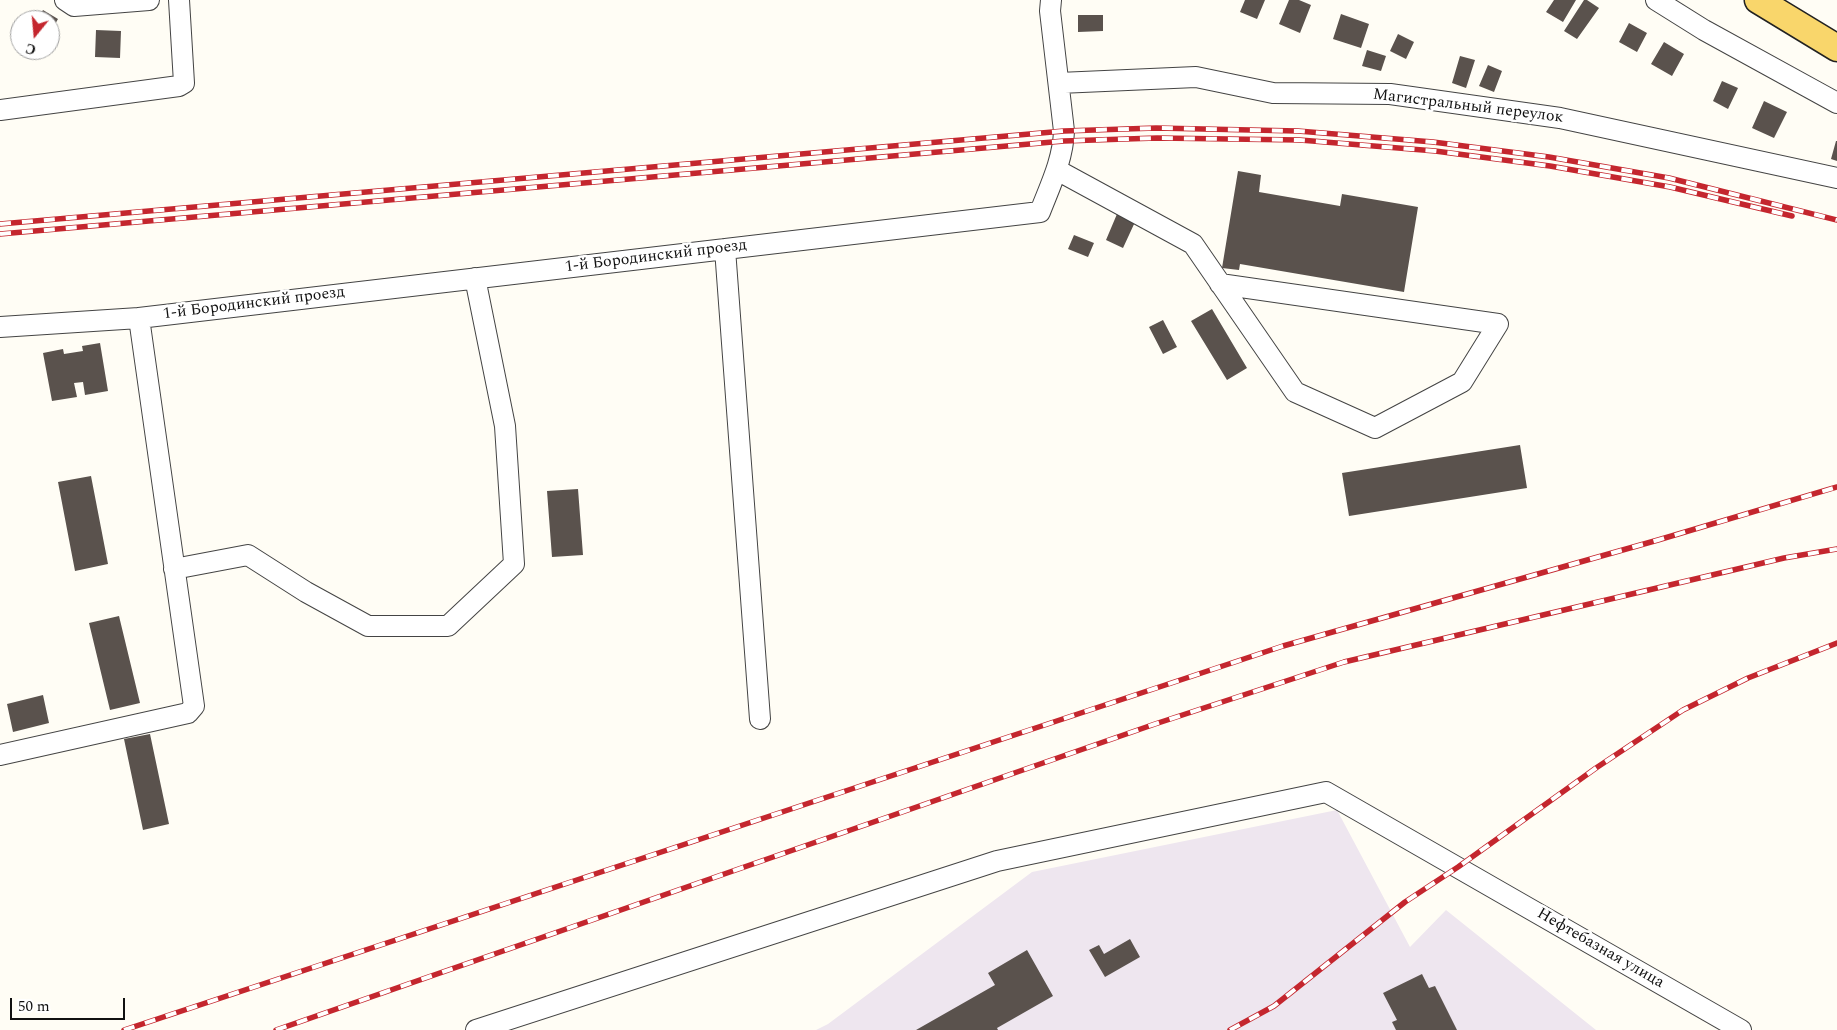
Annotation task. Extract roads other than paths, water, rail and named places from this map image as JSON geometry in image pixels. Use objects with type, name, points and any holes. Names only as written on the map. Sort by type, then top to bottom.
[{"type":"main road","points":[[1758,0],[1837,48]]},
{"type":"street","points":[[65,0],[74,6],[150,0]]},
{"type":"street","points":[[0,110],[179,86],[184,83],[179,0]]},
{"type":"street","points":[[1051,0],[1050,11],[1059,83]]},
{"type":"street","points":[[1656,0],[1704,30],[1837,103]]},
{"type":"street","name":"Магистральный переулок","points":[[1059,83],[1196,77],[1273,94],[1390,94],[1560,118],[1837,178]]},
{"type":"street","name":"1-й Бородинский проезд","points":[[0,327],[139,318],[1040,212],[1057,170],[1064,131],[1059,83]]},
{"type":"street","points":[[1057,170],[1193,244],[1220,284],[1295,392],[1374,428],[1462,382],[1498,324],[1220,284]]},
{"type":"street","points":[[725,249],[760,719]]},
{"type":"street","points":[[174,569],[248,554],[306,592],[368,626],[448,626],[514,564],[505,426],[475,278]]},
{"type":"street","name":"1-й Бородинский проезд","points":[[0,755],[188,713],[194,706],[139,318]]},
{"type":"street","name":"Нефтебазная улица","points":[[476,1030],[997,861],[1326,792],[1741,1030]]},
{"type":"railway","points":[[0,224],[1064,131],[1156,128],[1298,131],[1433,142],[1549,157],[1669,178],[1837,220]]},
{"type":"railway","points":[[0,234],[1064,141],[1157,138],[1300,140],[1435,151],[1550,166],[1670,187],[1792,216]]},
{"type":"railway","points":[[124,1030],[1283,646],[1658,540],[1837,487]]},
{"type":"railway","points":[[276,1030],[1155,724],[1344,662],[1784,558],[1837,549]]},
{"type":"railway","points":[[1230,1030],[1274,1006],[1405,902],[1458,867],[1596,768],[1683,710],[1748,678],[1837,643]]}]
